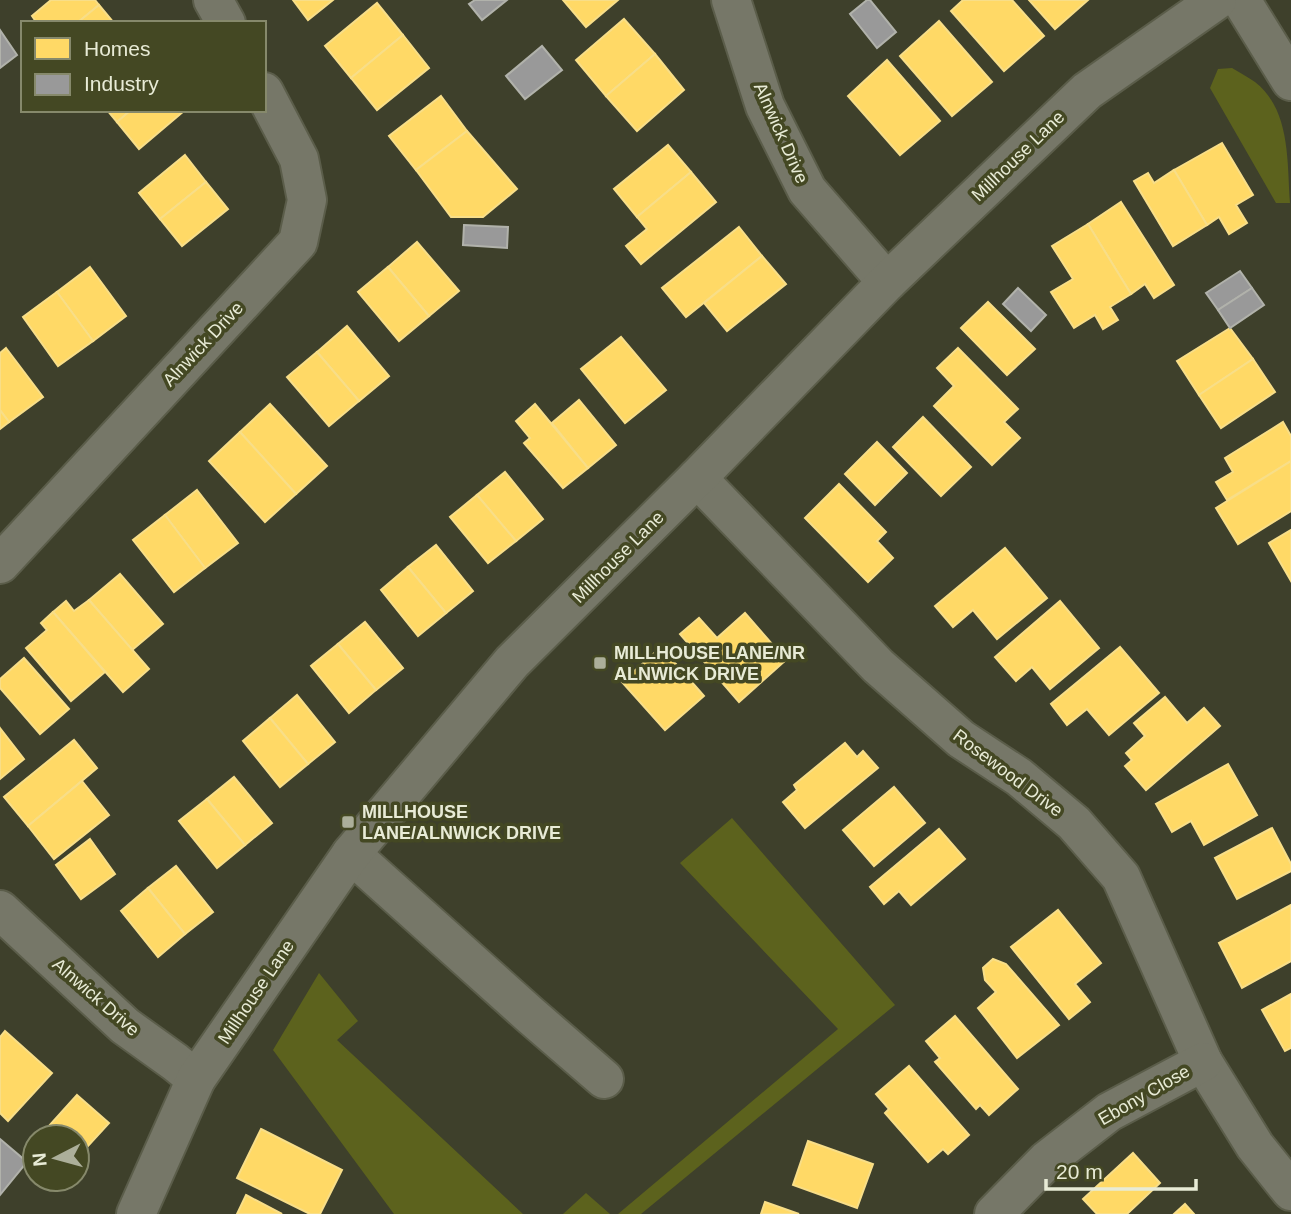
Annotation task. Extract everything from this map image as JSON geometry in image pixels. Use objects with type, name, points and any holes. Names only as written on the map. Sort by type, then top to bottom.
[{"type":"street","points":[[213,0],[225,21]]},
{"type":"street","name":"Alnwick Drive","points":[[731,0],[765,106],[807,190],[887,282]]},
{"type":"street","name":"Millhouse Lane","points":[[136,1214],[196,1079],[351,854],[512,662],[697,478],[887,282],[1087,90],[1217,0]]},
{"type":"street","points":[[1241,0],[1291,81]]},
{"type":"street","name":"Alnwick Drive","points":[[0,564],[298,242],[307,200],[299,159],[266,96]]},
{"type":"street","name":"Rosewood Drive","points":[[697,478],[878,666],[961,739],[1019,777],[1074,823],[1121,877],[1203,1062],[1255,1146],[1291,1191]]},
{"type":"street","points":[[351,854],[604,1079]]},
{"type":"street","name":"Alnwick Drive","points":[[0,910],[125,1026],[196,1079]]},
{"type":"street","name":"Ebony Close","points":[[994,1214],[1047,1160],[1109,1112],[1203,1062]]},
{"type":"green space","points":[[1232,68],[1255,82],[1275,107],[1285,138],[1290,203],[1276,203],[1210,88],[1218,69]]},
{"type":"green space","points":[[732,818],[895,1005],[641,1214],[618,1214],[838,1029],[680,863]]},
{"type":"green space","points":[[319,973],[358,1021],[337,1040],[523,1214],[394,1214],[273,1050]]},
{"type":"green space","points":[[586,1193],[610,1214],[563,1214]]},
{"type":"building: Homes","points":[[51,0],[95,0],[99,5],[79,21],[36,21],[32,16]]},
{"type":"building: Homes","points":[[293,0],[333,0],[308,20]]},
{"type":"building: Homes","points":[[563,0],[618,0],[586,27]]},
{"type":"building: Homes","points":[[963,0],[1012,0],[1044,36],[1004,71],[951,11]]},
{"type":"building: Homes","points":[[1029,0],[1088,0],[1055,29]]},
{"type":"building: Homes","points":[[377,3],[403,35],[351,78],[325,46]]},
{"type":"building: Homes","points":[[99,5],[112,21],[79,21]]},
{"type":"building: Homes","points":[[624,19],[655,54],[606,96],[576,60]]},
{"type":"building: Homes","points":[[939,21],[992,82],[952,116],[900,56]]},
{"type":"building: Homes","points":[[403,35],[429,68],[377,110],[351,78]]},
{"type":"building: Homes","points":[[655,54],[684,90],[637,131],[606,96]]},
{"type":"building: Homes","points":[[887,60],[940,121],[900,155],[848,96]]},
{"type":"building: Homes","points":[[441,96],[467,131],[416,170],[389,136]]},
{"type":"building: Homes","points":[[109,112],[129,112],[117,122]]},
{"type":"building: Homes","points":[[129,112],[183,112],[139,149],[117,122]]},
{"type":"building: Homes","points":[[467,131],[517,189],[483,217],[451,217],[416,170]]},
{"type":"building: Homes","points":[[1222,143],[1253,195],[1236,205],[1247,223],[1229,234],[1219,217],[1207,225],[1174,170]]},
{"type":"building: Homes","points":[[668,145],[691,172],[637,217],[614,189]]},
{"type":"building: Homes","points":[[185,155],[206,182],[160,219],[139,193]]},
{"type":"building: Homes","points":[[1174,170],[1207,225],[1173,246],[1134,181],[1148,173],[1154,183]]},
{"type":"building: Homes","points":[[691,172],[716,202],[641,264],[626,246],[647,229],[637,217]]},
{"type":"building: Homes","points":[[206,182],[228,209],[182,246],[160,219]]},
{"type":"building: Homes","points":[[1121,202],[1174,285],[1154,298],[1145,284],[1131,294],[1088,224]]},
{"type":"building: Homes","points":[[1088,224],[1131,294],[1110,307],[1118,320],[1103,329],[1095,315],[1074,328],[1051,292],[1073,279],[1052,246]]},
{"type":"building: Homes","points":[[739,227],[762,256],[686,317],[662,288]]},
{"type":"building: Homes","points":[[417,242],[459,291],[429,316],[388,267]]},
{"type":"building: Homes","points":[[762,256],[786,284],[727,331],[704,303]]},
{"type":"building: Homes","points":[[90,267],[126,316],[93,341],[57,292]]},
{"type":"building: Homes","points":[[388,267],[429,316],[399,341],[358,292]]},
{"type":"building: Homes","points":[[57,292],[93,341],[58,366],[23,317]]},
{"type":"building: Homes","points":[[988,302],[1035,349],[1007,375],[961,328]]},
{"type":"building: Homes","points":[[347,326],[389,376],[359,401],[317,352]]},
{"type":"building: Homes","points":[[1230,328],[1253,359],[1199,395],[1177,361]]},
{"type":"building: Homes","points":[[621,337],[666,390],[625,423],[581,369]]},
{"type":"building: Homes","points":[[6,348],[43,397],[9,422],[0,410],[0,353]]},
{"type":"building: Homes","points":[[958,348],[1018,409],[1004,422],[1020,438],[992,465],[934,406],[954,386],[937,368]]},
{"type":"building: Homes","points":[[317,352],[359,401],[329,426],[287,377]]},
{"type":"building: Homes","points":[[1253,359],[1275,392],[1221,428],[1199,395]]},
{"type":"building: Homes","points":[[579,400],[616,445],[588,468],[552,423]]},
{"type":"building: Homes","points":[[270,404],[327,466],[296,494],[240,432]]},
{"type":"building: Homes","points":[[535,404],[588,468],[563,488],[524,443],[530,438],[516,421]]},
{"type":"building: Homes","points":[[0,410],[9,422],[0,429]]},
{"type":"building: Homes","points":[[923,417],[971,467],[941,496],[893,447]]},
{"type":"building: Homes","points":[[1283,422],[1291,436],[1291,461],[1227,500],[1216,482],[1233,472],[1225,458]]},
{"type":"building: Homes","points":[[240,432],[296,494],[265,522],[209,461]]},
{"type":"building: Homes","points":[[877,442],[907,473],[875,505],[845,474]]},
{"type":"building: Homes","points":[[1291,461],[1291,511],[1238,544],[1216,508]]},
{"type":"building: Homes","points":[[505,472],[543,519],[516,541],[477,495]]},
{"type":"building: Homes","points":[[839,484],[886,532],[877,541],[893,558],[868,582],[805,518]]},
{"type":"building: Homes","points":[[197,490],[238,543],[205,568],[165,515]]},
{"type":"building: Homes","points":[[477,495],[516,541],[488,563],[450,517]]},
{"type":"building: Homes","points":[[165,515],[205,568],[174,592],[133,540]]},
{"type":"building: Homes","points":[[1291,530],[1291,581],[1269,543]]},
{"type":"building: Homes","points":[[436,545],[473,591],[446,613],[408,567]]},
{"type":"building: Homes","points":[[1005,548],[1047,598],[997,639],[973,610],[953,627],[935,606]]},
{"type":"building: Homes","points":[[408,567],[446,613],[418,636],[381,590]]},
{"type":"building: Homes","points":[[120,574],[163,624],[132,650],[89,600]]},
{"type":"building: Homes","points":[[89,600],[149,669],[123,692],[53,612],[66,601],[74,611]]},
{"type":"building: Homes","points":[[1060,601],[1099,648],[1050,689],[1032,667],[1016,681],[995,657]]},
{"type":"building: Homes","points":[[53,612],[105,672],[71,701],[26,648],[47,630],[41,623]]},
{"type":"building: Homes","points":[[745,613],[786,660],[739,702],[680,634],[699,618],[717,638]]},
{"type":"building: Homes","points":[[365,622],[403,668],[376,690],[338,644]]},
{"type":"building: Homes","points":[[338,644],[376,690],[349,713],[311,666]]},
{"type":"building: Homes","points":[[661,647],[704,696],[665,730],[622,682]]},
{"type":"building: Homes","points":[[1120,647],[1159,693],[1109,735],[1087,709],[1067,725],[1051,704]]},
{"type":"building: Homes","points":[[24,658],[69,709],[40,734],[0,688],[0,679]]},
{"type":"building: Homes","points":[[297,695],[335,742],[308,764],[270,718]]},
{"type":"building: Homes","points":[[1165,697],[1187,723],[1204,708],[1220,726],[1146,790],[1125,766],[1132,760],[1126,753],[1145,736],[1134,723]]},
{"type":"building: Homes","points":[[270,718],[308,764],[280,787],[243,741]]},
{"type":"building: Homes","points":[[0,728],[24,759],[0,779]]},
{"type":"building: Homes","points":[[74,740],[97,768],[28,826],[4,797]]},
{"type":"building: Homes","points":[[845,743],[857,757],[863,751],[878,768],[805,828],[783,802],[797,790],[794,785]]},
{"type":"building: Homes","points":[[1228,764],[1257,815],[1204,845],[1191,821],[1172,832],[1156,804]]},
{"type":"building: Homes","points":[[234,777],[272,823],[245,845],[207,799]]},
{"type":"building: Homes","points":[[82,781],[109,815],[54,859],[28,826]]},
{"type":"building: Homes","points":[[894,787],[925,823],[874,866],[843,830]]},
{"type":"building: Homes","points":[[207,799],[245,845],[217,868],[179,821]]},
{"type":"building: Homes","points":[[1272,828],[1291,864],[1291,871],[1237,899],[1215,858]]},
{"type":"building: Homes","points":[[939,829],[965,859],[911,905],[899,891],[884,904],[870,887]]},
{"type":"building: Homes","points":[[90,839],[115,874],[81,899],[56,865]]},
{"type":"building: Homes","points":[[176,866],[213,912],[185,934],[148,888]]},
{"type":"building: Homes","points":[[148,888],[185,934],[158,957],[121,911]]},
{"type":"building: Homes","points":[[1291,905],[1291,961],[1242,988],[1219,943]]},
{"type":"building: Homes","points":[[1058,910],[1101,963],[1075,984],[1090,1002],[1069,1019],[1011,947]]},
{"type":"building: Homes","points":[[993,959],[1006,964],[1059,1025],[1017,1058],[978,1008],[996,992],[985,980],[983,968]]},
{"type":"building: Homes","points":[[1291,994],[1291,1048],[1285,1051],[1262,1010]]},
{"type":"building: Homes","points":[[955,1016],[1018,1089],[989,1115],[980,1105],[976,1109],[935,1062],[940,1058],[926,1041]]},
{"type":"building: Homes","points":[[5,1031],[52,1073],[8,1121],[0,1113],[0,1037]]},
{"type":"building: Homes","points":[[909,1066],[969,1135],[948,1154],[943,1149],[928,1162],[885,1113],[889,1109],[876,1094]]},
{"type":"building: Homes","points":[[77,1095],[109,1123],[91,1143],[91,1123],[52,1123]]},
{"type":"building: Homes","points":[[261,1129],[342,1170],[320,1214],[310,1214],[237,1178]]},
{"type":"building: Homes","points":[[808,1141],[873,1164],[857,1208],[793,1185]]},
{"type":"building: Homes","points":[[1133,1153],[1160,1183],[1127,1214],[1097,1214],[1083,1199]]},
{"type":"building: Homes","points":[[246,1195],[282,1214],[237,1214]]},
{"type":"building: Homes","points":[[765,1202],[799,1214],[761,1214]]},
{"type":"building: Homes","points":[[1185,1204],[1194,1214],[1174,1214]]},
{"type":"building: Industry","points":[[475,0],[507,0],[482,20],[469,4]]},
{"type":"building: Industry","points":[[870,0],[896,32],[877,48],[850,14]]},
{"type":"building: Industry","points":[[0,30],[17,55],[0,68]]},
{"type":"building: Industry","points":[[542,46],[562,70],[525,99],[506,76]]},
{"type":"building: Industry","points":[[464,225],[508,227],[507,248],[463,245]]},
{"type":"building: Industry","points":[[1240,271],[1252,288],[1218,310],[1206,293]]},
{"type":"building: Industry","points":[[1018,288],[1046,315],[1031,331],[1003,304]]},
{"type":"building: Industry","points":[[1252,288],[1264,305],[1230,328],[1218,310]]},
{"type":"building: Industry","points":[[0,1139],[21,1157],[21,1169],[0,1195]]},
{"type":"place","name":"MILLHOUSE LANE/NR ALNWICK DRIVE","points":[[600,663]]},
{"type":"place","name":"MILLHOUSE LANE/ALNWICK DRIVE","points":[[348,822]]}]
